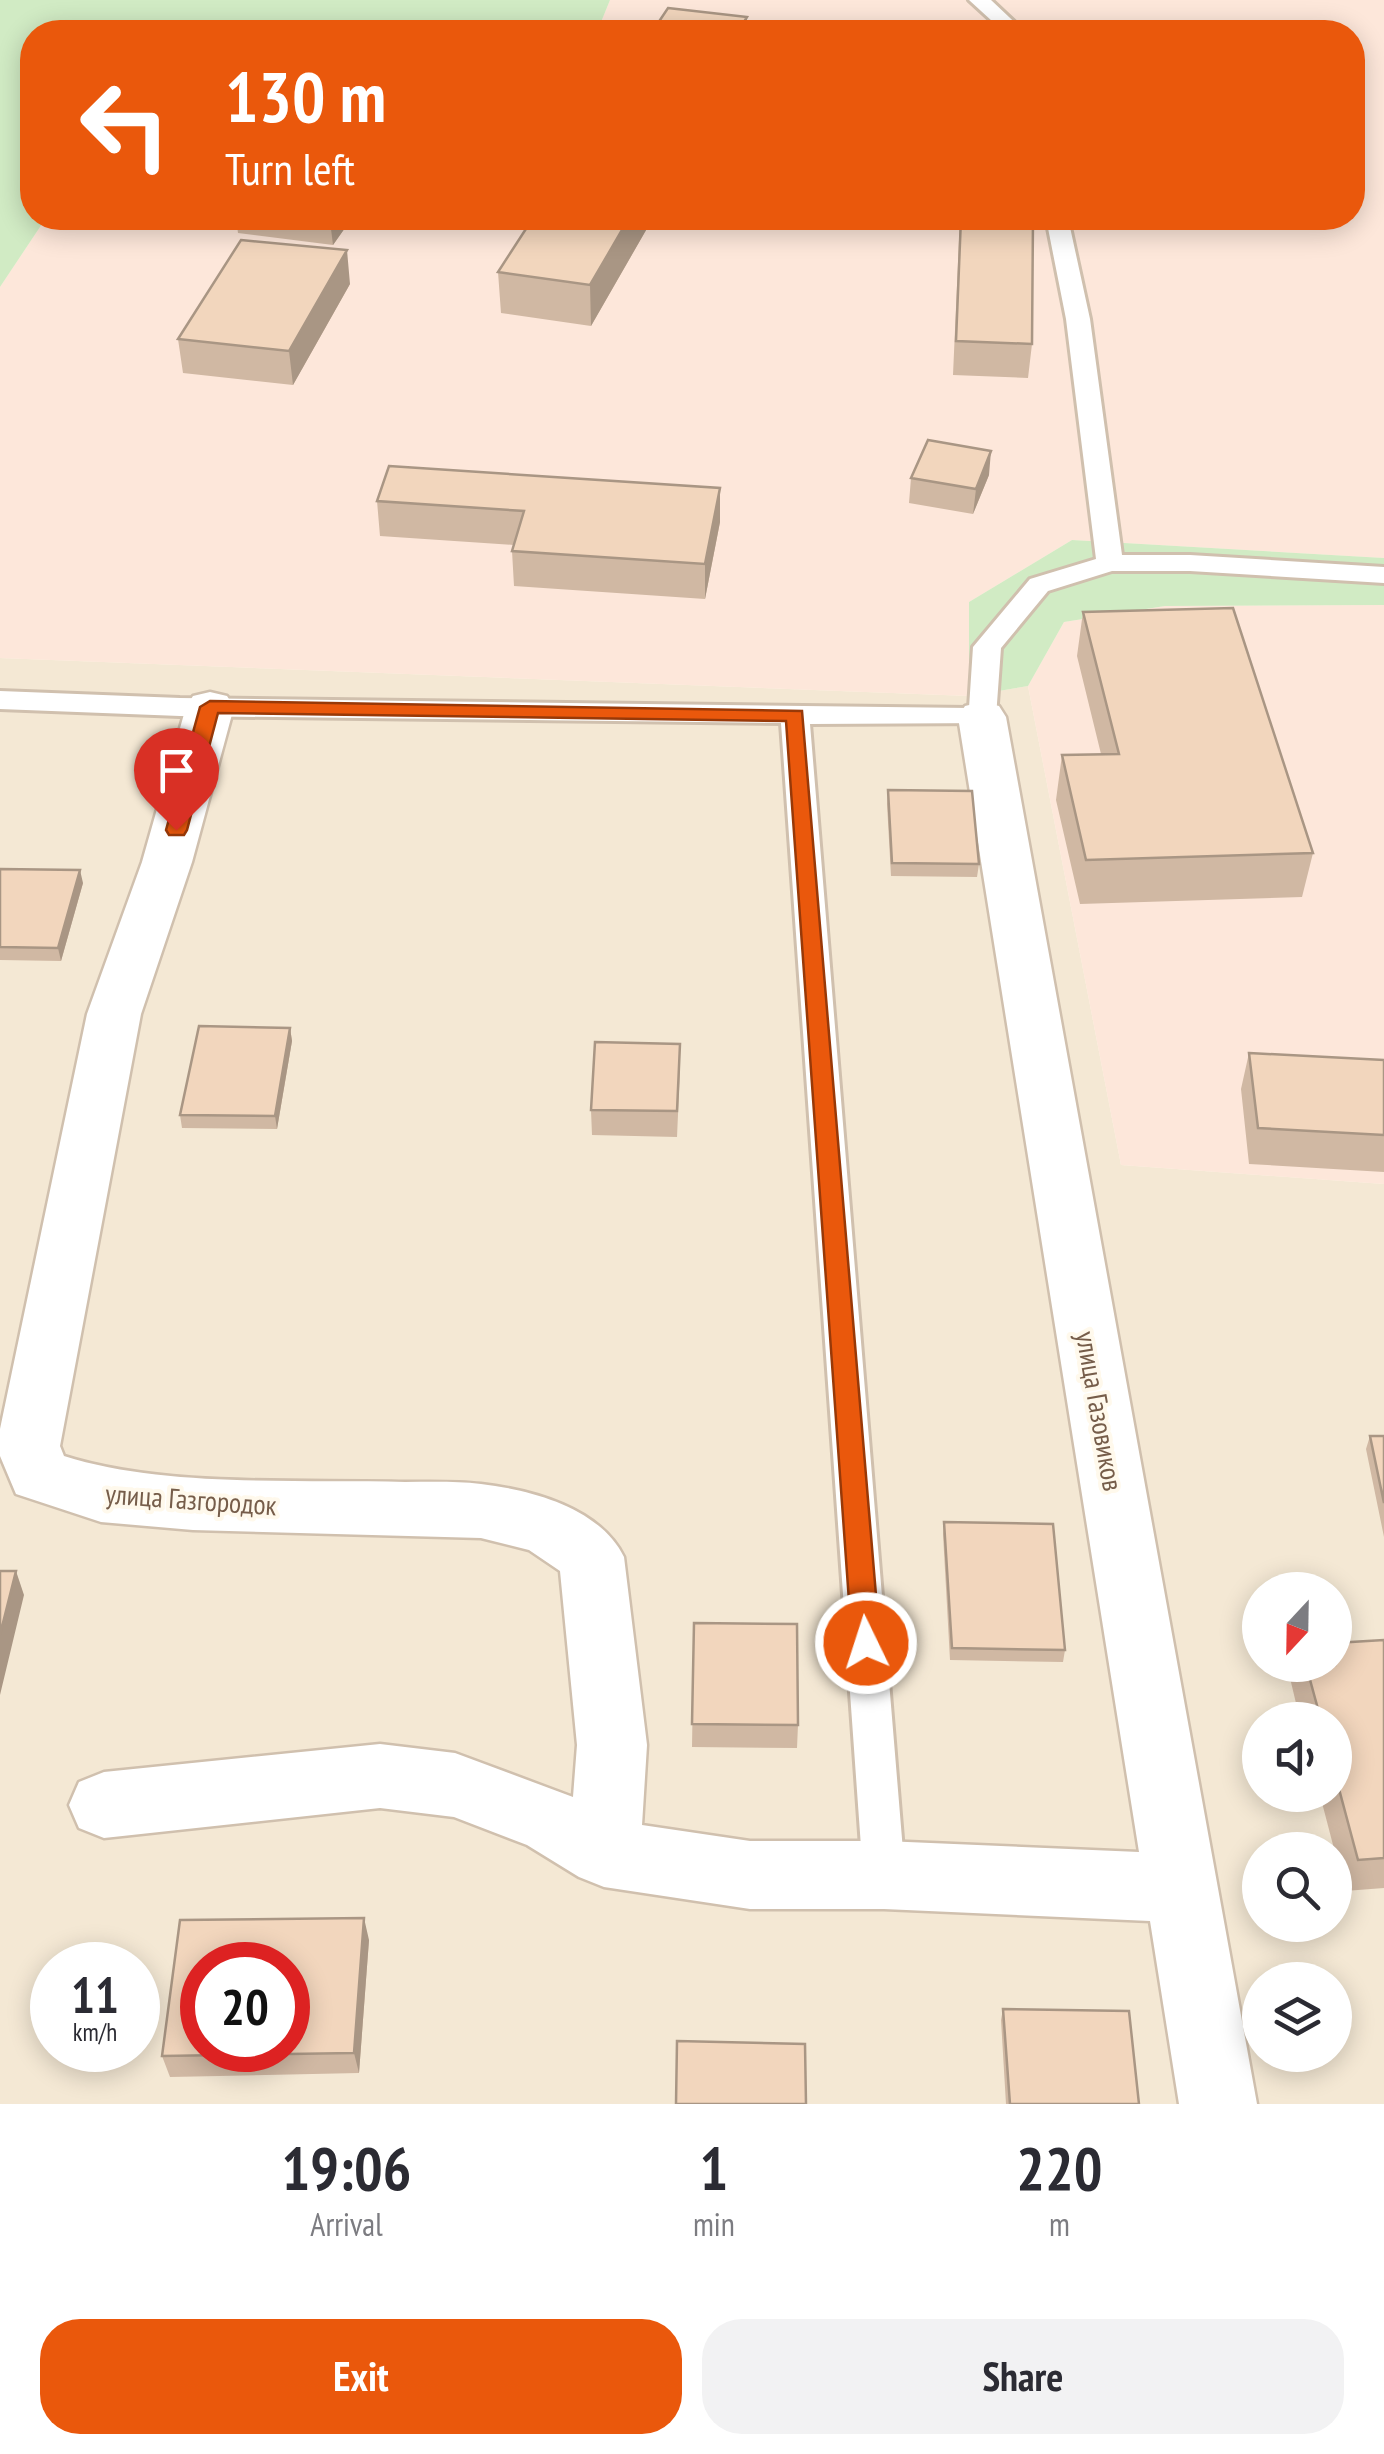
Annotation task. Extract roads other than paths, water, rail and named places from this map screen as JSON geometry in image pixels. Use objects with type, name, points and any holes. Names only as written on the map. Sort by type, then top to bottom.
[{"type":"street","name":"улица Газгородок","points":[[210,707],[167,862],[114,1014],[28,1446],[39,1475],[101,1495],[193,1504],[481,1510],[546,1526],[591,1557],[612,1745],[604,1853]]},
{"type":"street","name":"улица Газовиков","points":[[982,717],[1218,2104]]},
{"type":"street","points":[[104,1805],[380,1776],[456,1785],[552,1822],[604,1853],[750,1875],[884,1875],[1182,1888]]},
{"type":"lane","points":[[978,0],[1001,20]]},
{"type":"lane","points":[[1059,230],[1078,320],[1110,563]]},
{"type":"lane","points":[[0,700],[210,707],[982,717],[987,647],[1039,586],[1110,563],[1190,563],[1384,575]]},
{"type":"lane","points":[[795,715],[884,1875]]}]
